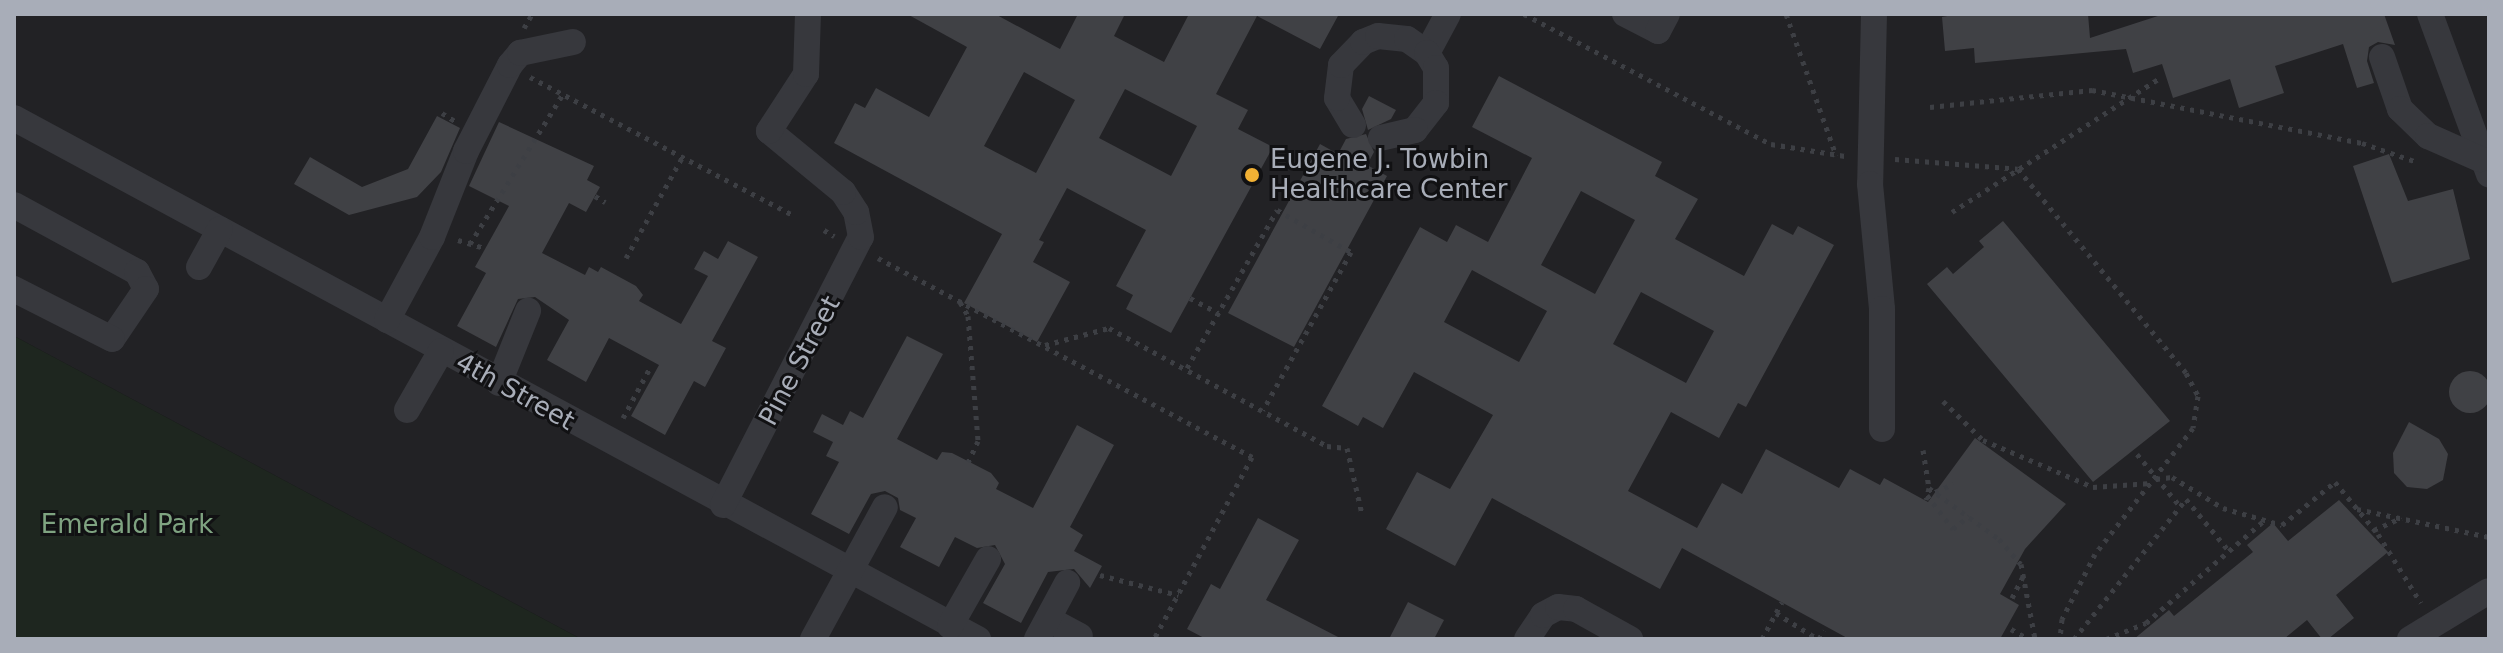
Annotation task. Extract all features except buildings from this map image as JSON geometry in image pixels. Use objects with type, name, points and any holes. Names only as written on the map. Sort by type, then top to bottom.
[{"type":"street","name":"Pine Street","points":[[723,505],[852,261],[861,237],[856,212],[843,192],[760,136],[806,74],[808,14]]},
{"type":"street","points":[[1427,53],[1448,14]]},
{"type":"street","points":[[1625,14],[1658,31],[1667,14]]},
{"type":"street","points":[[1874,14],[1870,184],[1882,309],[1882,429]]},
{"type":"street","points":[[2430,14],[2485,166]]},
{"type":"street","points":[[1353,125],[1337,98],[1341,65],[1363,42],[1400,25],[1427,53],[1436,68],[1436,103],[1415,130],[1381,138]]},
{"type":"street","points":[[387,320],[432,237],[466,151],[510,65],[520,53],[573,42]]},
{"type":"street","points":[[2382,57],[2400,109],[2428,136],[2485,166]]},
{"type":"street","name":"4th Street","points":[[14,118],[723,505],[978,639]]},
{"type":"street","points":[[14,205],[137,272],[146,289],[112,339],[14,289]]},
{"type":"street","points":[[199,267],[220,229]]},
{"type":"street","points":[[499,383],[528,311]]},
{"type":"street","points":[[407,410],[441,351]]},
{"type":"street","points":[[813,639],[885,507]]},
{"type":"street","points":[[950,626],[988,559]]},
{"type":"street","points":[[1067,583],[1042,629],[1080,636]]},
{"type":"street","points":[[2410,639],[2489,591]]},
{"type":"street","points":[[1527,639],[1551,610],[1576,609],[1630,639]]},
{"type":"path","points":[[1524,14],[1771,144],[1858,157]]},
{"type":"path","points":[[1786,14],[1836,155]]},
{"type":"path","points":[[517,69],[795,216]]},
{"type":"path","points":[[1952,212],[2160,78]]},
{"type":"path","points":[[1930,107],[2092,90],[2362,143],[2427,165]]},
{"type":"path","points":[[470,244],[563,94]]},
{"type":"path","points":[[626,258],[683,156]]},
{"type":"path","points":[[1886,159],[2018,169],[2186,373],[2198,396],[2193,428],[2095,554],[2062,619],[2060,639]]},
{"type":"path","points":[[595,196],[605,202]]},
{"type":"path","points":[[1187,368],[1277,210],[1351,252],[1263,410]]},
{"type":"path","points":[[867,252],[1252,457],[1154,639]]},
{"type":"path","points":[[1190,298],[1218,313]]},
{"type":"path","points":[[960,301],[968,316],[978,441],[968,462]]},
{"type":"path","points":[[1044,346],[1109,328],[1327,446],[1347,448],[1362,514]]},
{"type":"path","points":[[616,430],[651,366]]},
{"type":"path","points":[[1943,401],[1983,440],[2093,487],[2172,477],[2223,508],[2267,517],[2282,525],[2335,482],[2374,530],[2421,603]]},
{"type":"path","points":[[1923,450],[1929,494],[1953,529],[1969,516]]},
{"type":"path","points":[[2137,454],[2179,505]]},
{"type":"path","points":[[1929,494],[1953,484]]},
{"type":"path","points":[[1929,494],[1969,516],[1999,539],[2025,573],[2035,639]]},
{"type":"path","points":[[2074,639],[2186,499],[2229,551]]},
{"type":"path","points":[[2357,509],[2489,537]]},
{"type":"path","points":[[2106,639],[2146,623],[2267,517]]},
{"type":"path","points":[[2374,530],[2402,518]]},
{"type":"path","points":[[2012,598],[2025,573]]},
{"type":"path","points":[[1100,575],[1178,595]]},
{"type":"path","points":[[1762,639],[1782,602]]},
{"type":"path","points":[[1776,613],[1819,639],[1824,630]]},
{"type":"path","points":[[2011,629],[2028,639]]},
{"type":"shaded area","name":"Eugene J. Towbin Healthcare Center","points":[[14,14],[2489,14],[2489,639],[581,639],[14,336]]},
{"type":"green space","name":"Emerald Park","points":[[14,336],[581,639],[14,639]]},
{"type":"place","name":"Eugene J. Towbin Healthcare Center","points":[[1252,175]]}]
